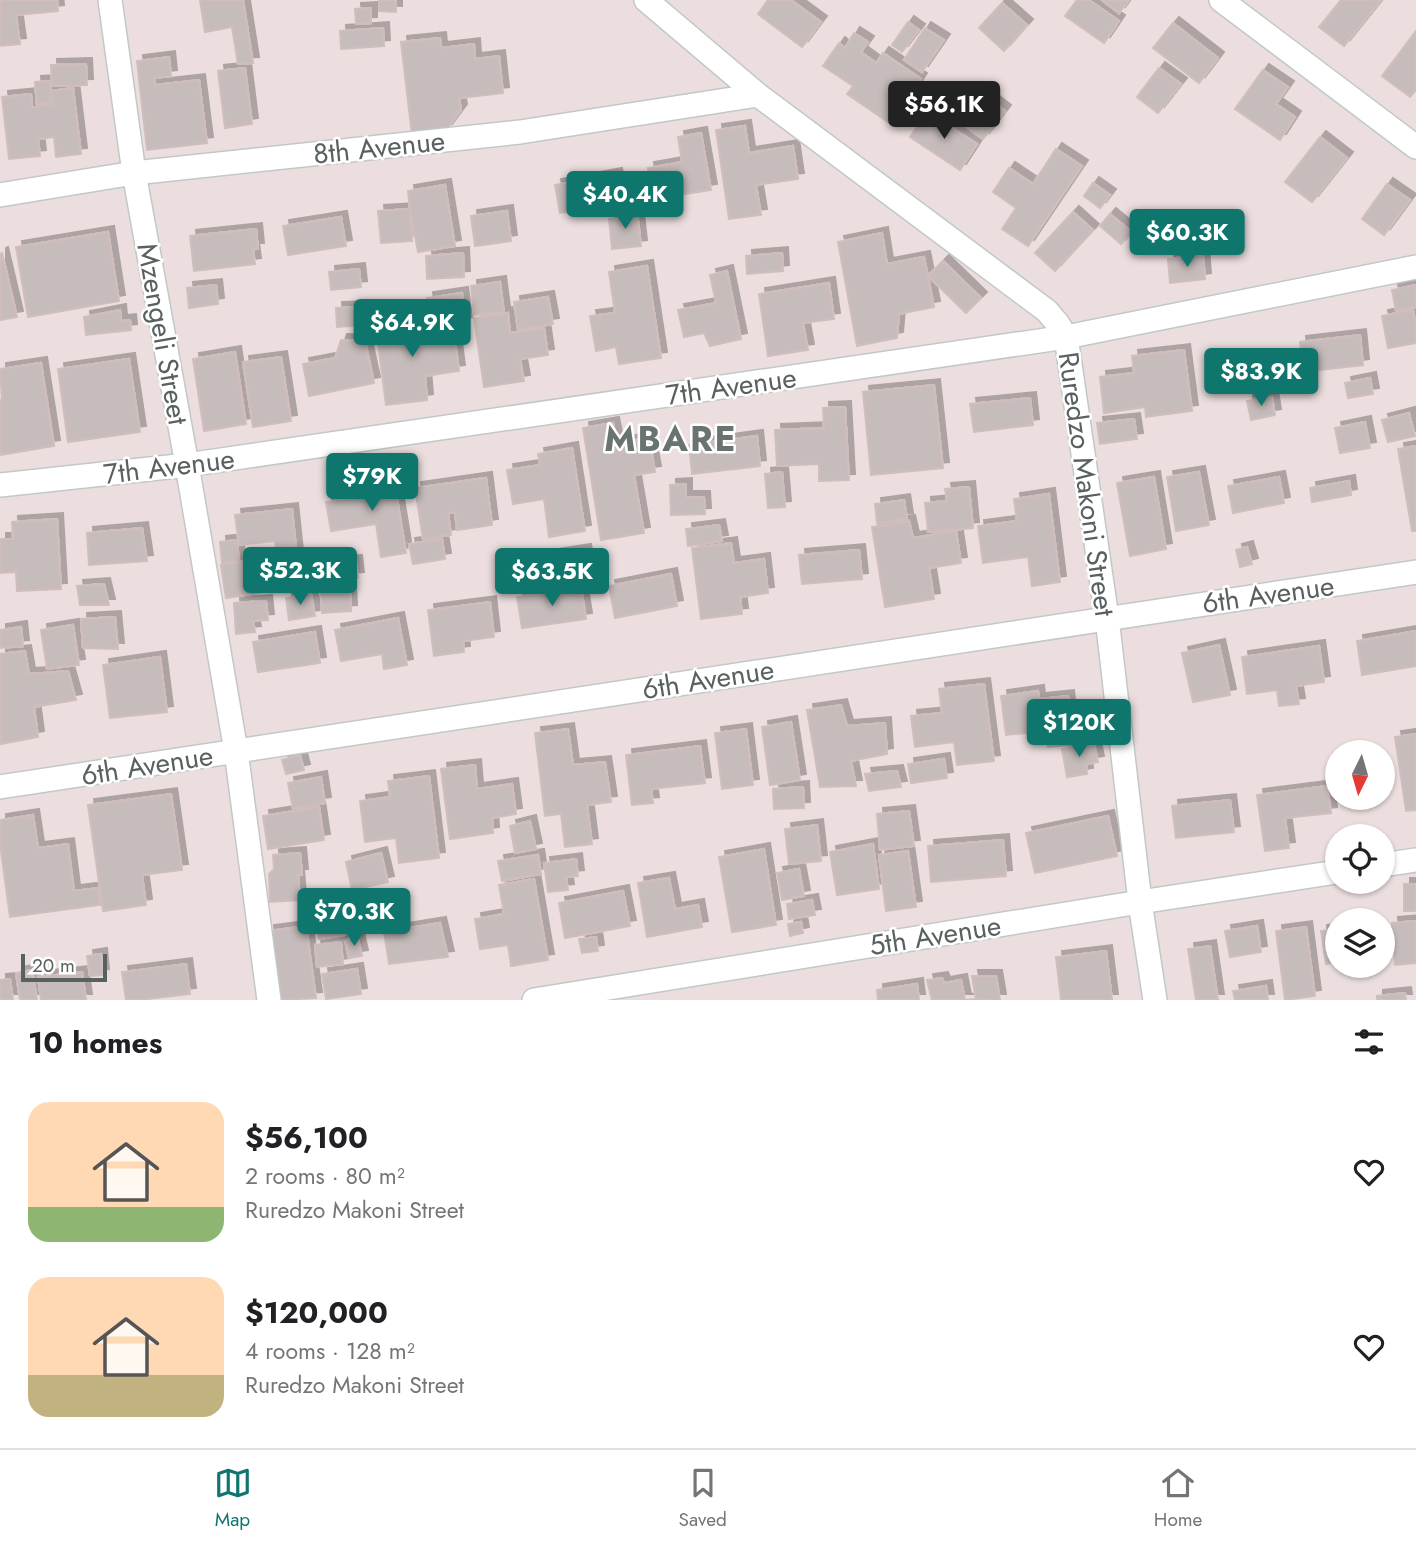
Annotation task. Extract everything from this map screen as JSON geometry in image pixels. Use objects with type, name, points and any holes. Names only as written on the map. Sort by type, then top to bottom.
[{"type":"street","name":"Mzengeli Street","points":[[110,0],[134,173],[236,751],[269,1000]]},
{"type":"street","name":"Ruredzo Makoni Street","points":[[646,0],[758,95],[1047,311],[1066,337],[1107,618],[1140,902],[1156,1000]]},
{"type":"street","points":[[1221,0],[1416,147]]},
{"type":"street","name":"8th Avenue","points":[[0,195],[134,173],[520,132],[758,95]]},
{"type":"street","name":"7th Avenue","points":[[0,485],[187,465],[1066,337],[1416,267]]},
{"type":"street","name":"6th Avenue","points":[[0,788],[1416,572]]},
{"type":"street","points":[[1395,863],[1416,860]]},
{"type":"street","name":"5th Avenue","points":[[534,1000],[1325,874]]},
{"type":"building","points":[[0,0],[57,0],[58,11],[16,15],[20,44],[0,46]]},
{"type":"building","points":[[200,0],[243,0],[253,63],[238,64],[232,27],[205,32]]},
{"type":"building","points":[[379,0],[396,0],[396,12],[379,11]]},
{"type":"building","points":[[768,0],[791,0],[821,22],[802,47],[758,14]]},
{"type":"building","points":[[1077,0],[1089,0],[1119,21],[1104,43],[1065,16]]},
{"type":"building","points":[[1102,0],[1129,0],[1119,13]]},
{"type":"building","points":[[1341,0],[1381,0],[1344,46],[1319,27]]},
{"type":"building","points":[[1002,3],[1027,25],[1004,51],[979,28]]},
{"type":"building","points":[[371,8],[371,23],[356,24],[355,9]]},
{"type":"building","points":[[908,22],[919,30],[902,52],[892,45]]},
{"type":"building","points":[[1173,23],[1218,58],[1199,83],[1153,48]]},
{"type":"building","points":[[383,28],[384,46],[341,49],[340,31]]},
{"type":"building","points":[[925,28],[944,40],[922,72],[904,60]]},
{"type":"building","points":[[1416,31],[1416,90],[1410,97],[1382,76]]},
{"type":"building","points":[[854,33],[868,42],[861,52],[876,63],[883,53],[921,79],[891,124],[847,94],[853,86],[823,66],[839,43],[845,48]]},
{"type":"building","points":[[440,38],[441,48],[474,44],[475,59],[499,56],[503,93],[459,98],[461,110],[446,130],[412,135],[401,42]]},
{"type":"building","points":[[169,57],[171,76],[154,78],[155,85],[199,80],[207,143],[147,150],[137,61]]},
{"type":"building","points":[[86,64],[87,85],[52,86],[51,65]]},
{"type":"building","points":[[245,68],[252,124],[225,128],[218,71]]},
{"type":"building","points":[[1159,68],[1181,84],[1158,113],[1137,97]]},
{"type":"building","points":[[1263,70],[1288,87],[1276,104],[1295,117],[1280,140],[1235,109]]},
{"type":"building","points":[[50,81],[52,103],[37,105],[35,82]]},
{"type":"building","points":[[73,88],[81,154],[56,157],[54,137],[38,139],[40,156],[9,159],[2,97],[31,94],[32,107],[52,104],[51,91]]},
{"type":"building","points":[[982,93],[1005,111],[983,139],[960,122]]},
{"type":"building","points":[[927,112],[977,144],[960,170],[910,137]]},
{"type":"building","points":[[745,126],[749,153],[793,146],[798,179],[756,185],[761,215],[729,219],[716,130]]},
{"type":"building","points":[[701,133],[711,190],[653,199],[648,168],[682,162],[678,137]]},
{"type":"building","points":[[1320,137],[1347,158],[1312,202],[1285,182]]},
{"type":"building","points":[[1056,149],[1082,166],[1028,246],[1002,229],[1016,208],[993,192],[1009,168],[1033,184]]},
{"type":"building","points":[[616,174],[621,203],[560,213],[555,185]]},
{"type":"building","points":[[1093,183],[1110,195],[1100,208],[1084,196]]},
{"type":"building","points":[[1387,184],[1410,200],[1384,235],[1362,219]]},
{"type":"building","points":[[445,185],[455,246],[418,252],[408,191]]},
{"type":"building","points":[[410,209],[412,241],[381,243],[378,211]]},
{"type":"building","points":[[507,211],[511,241],[475,246],[471,216]]},
{"type":"building","points":[[637,211],[641,246],[612,249],[609,219],[625,218],[625,212]]},
{"type":"building","points":[[1073,212],[1093,230],[1055,271],[1035,253]]},
{"type":"building","points":[[1110,214],[1132,232],[1121,244],[1100,226]]},
{"type":"building","points":[[341,217],[346,246],[288,255],[283,226]]},
{"type":"building","points":[[1227,222],[1230,244],[1184,250],[1181,229]]},
{"type":"building","points":[[256,229],[258,249],[253,249],[255,264],[194,271],[190,236]]},
{"type":"building","points":[[108,232],[119,301],[28,317],[16,247]]},
{"type":"building","points":[[882,233],[887,264],[924,257],[934,307],[899,314],[897,338],[857,346],[838,242]]},
{"type":"building","points":[[2,253],[17,317],[0,320],[0,254]]},
{"type":"building","points":[[463,253],[464,277],[427,279],[426,256]]},
{"type":"building","points":[[782,253],[783,271],[747,274],[746,256]]},
{"type":"building","points":[[1203,255],[1205,279],[1170,283],[1168,259]]},
{"type":"building","points":[[943,261],[981,298],[966,313],[928,276]]},
{"type":"building","points":[[647,266],[661,358],[619,364],[616,347],[596,351],[590,316],[615,313],[609,272]]},
{"type":"building","points":[[359,269],[361,287],[331,290],[329,272]]},
{"type":"building","points":[[727,271],[741,339],[710,346],[704,333],[684,337],[678,310],[716,303],[710,275]]},
{"type":"building","points":[[500,282],[504,312],[474,315],[471,286]]},
{"type":"building","points":[[829,283],[834,319],[803,323],[808,350],[768,356],[759,294]]},
{"type":"building","points":[[216,285],[218,304],[189,308],[187,288]]},
{"type":"building","points":[[1416,285],[1416,307],[1396,311],[1392,290]]},
{"type":"building","points":[[462,293],[466,323],[431,327],[427,298]]},
{"type":"building","points":[[548,297],[553,324],[518,330],[514,302]]},
{"type":"building","points":[[366,307],[367,325],[337,327],[336,308]]},
{"type":"building","points":[[120,310],[121,321],[130,320],[131,330],[86,335],[84,317]]},
{"type":"building","points":[[1413,310],[1416,343],[1388,348],[1382,316]]},
{"type":"building","points":[[508,313],[510,333],[544,328],[548,355],[520,359],[524,381],[484,387],[474,318]]},
{"type":"building","points":[[419,316],[422,339],[454,334],[459,371],[425,376],[427,400],[386,405],[375,321]]},
{"type":"building","points":[[1360,335],[1363,365],[1303,372],[1300,342]]},
{"type":"building","points":[[341,340],[365,341],[374,383],[309,396],[303,364],[335,358]]},
{"type":"building","points":[[1184,350],[1192,411],[1146,417],[1145,407],[1104,413],[1100,377],[1134,373],[1132,356]]},
{"type":"building","points":[[235,352],[246,424],[204,431],[193,359]]},
{"type":"building","points":[[281,357],[291,421],[253,427],[243,362]]},
{"type":"building","points":[[129,359],[140,432],[68,442],[58,369]]},
{"type":"building","points":[[41,363],[54,446],[0,455],[0,369]]},
{"type":"building","points":[[1370,378],[1373,394],[1348,398],[1345,383]]},
{"type":"building","points":[[934,385],[943,468],[871,475],[863,392]]},
{"type":"building","points":[[1272,397],[1275,415],[1251,420],[1247,401]]},
{"type":"building","points":[[1030,398],[1033,425],[974,432],[970,404]]},
{"type":"building","points":[[845,407],[849,480],[819,481],[819,464],[777,466],[775,430],[824,428],[823,408]]},
{"type":"building","points":[[1409,413],[1415,436],[1388,442],[1382,420]]},
{"type":"building","points":[[1134,419],[1137,439],[1100,444],[1097,423]]},
{"type":"building","points":[[1365,422],[1370,448],[1340,453],[1335,428]]},
{"type":"building","points":[[613,423],[617,443],[649,438],[655,472],[634,475],[644,533],[601,540],[583,428]]},
{"type":"building","points":[[757,436],[760,466],[692,474],[689,445]]},
{"type":"building","points":[[1416,446],[1416,531],[1412,531],[1398,449]]},
{"type":"building","points":[[572,448],[585,531],[549,537],[544,499],[513,504],[507,470],[540,465],[538,454]]},
{"type":"building","points":[[782,472],[785,507],[768,508],[765,474]]},
{"type":"building","points":[[1199,472],[1209,525],[1176,531],[1167,477]]},
{"type":"building","points":[[393,474],[406,553],[381,557],[376,524],[331,531],[326,502],[359,497],[356,480]]},
{"type":"building","points":[[1154,477],[1166,549],[1130,556],[1117,483]]},
{"type":"building","points":[[1279,477],[1284,503],[1233,513],[1228,486]]},
{"type":"building","points":[[486,478],[492,525],[457,530],[455,512],[448,513],[451,535],[423,539],[415,488]]},
{"type":"building","points":[[1349,481],[1351,495],[1312,502],[1310,488]]},
{"type":"building","points":[[686,484],[686,497],[704,497],[705,514],[671,515],[670,485]]},
{"type":"building","points":[[969,487],[973,528],[928,532],[925,503],[947,501],[945,489]]},
{"type":"building","points":[[1049,494],[1060,582],[1032,586],[1028,557],[983,563],[978,526],[1017,521],[1014,499]]},
{"type":"building","points":[[904,500],[907,519],[877,523],[875,504]]},
{"type":"building","points":[[292,509],[298,566],[278,568],[275,541],[239,545],[235,515]]},
{"type":"building","points":[[57,519],[61,589],[17,591],[16,572],[0,573],[0,539],[13,539],[12,522]]},
{"type":"building","points":[[909,521],[913,538],[956,531],[961,563],[929,568],[934,599],[885,607],[872,527]]},
{"type":"building","points":[[719,525],[722,541],[688,546],[686,529]]},
{"type":"building","points":[[142,528],[147,561],[89,565],[87,533]]},
{"type":"building","points":[[442,539],[445,559],[413,564],[409,544]]},
{"type":"building","points":[[237,540],[239,561],[222,563],[220,542]]},
{"type":"building","points":[[731,543],[734,563],[764,559],[768,593],[740,597],[742,614],[701,619],[692,548]]},
{"type":"building","points":[[1247,547],[1252,564],[1240,567],[1236,550]]},
{"type":"building","points":[[585,550],[590,581],[556,586],[552,555]]},
{"type":"building","points":[[859,550],[862,579],[802,584],[799,555]]},
{"type":"building","points":[[251,560],[254,577],[274,573],[276,585],[264,587],[264,592],[226,598],[221,565]]},
{"type":"building","points":[[356,561],[358,578],[321,580],[320,563]]},
{"type":"building","points":[[671,574],[677,606],[615,618],[609,586]]},
{"type":"building","points":[[104,584],[109,605],[80,605],[77,586]]},
{"type":"building","points":[[581,587],[586,619],[522,628],[517,597]]},
{"type":"building","points":[[350,589],[351,611],[322,613],[321,591]]},
{"type":"building","points":[[311,594],[315,616],[289,620],[286,598]]},
{"type":"building","points":[[266,601],[268,620],[253,621],[255,632],[236,634],[234,603]]},
{"type":"building","points":[[490,602],[494,637],[463,641],[464,652],[434,656],[428,610]]},
{"type":"building","points":[[115,617],[118,649],[83,648],[81,619]]},
{"type":"building","points":[[398,618],[407,665],[384,669],[382,654],[341,661],[335,630]]},
{"type":"building","points":[[73,625],[79,665],[47,669],[41,630]]},
{"type":"building","points":[[21,627],[23,646],[0,648],[0,630]]},
{"type":"building","points":[[1416,631],[1416,666],[1362,675],[1357,641]]},
{"type":"building","points":[[315,632],[320,663],[258,672],[253,642]]},
{"type":"building","points":[[1219,645],[1230,695],[1193,702],[1182,653]]},
{"type":"building","points":[[1319,646],[1324,682],[1296,686],[1299,704],[1279,706],[1277,690],[1247,694],[1242,657]]},
{"type":"building","points":[[25,651],[29,674],[68,671],[76,700],[34,707],[38,737],[1,744],[0,654]]},
{"type":"building","points":[[160,657],[167,712],[110,718],[103,665]]},
{"type":"building","points":[[984,684],[994,761],[957,765],[954,742],[915,747],[911,716],[942,713],[939,689]]},
{"type":"building","points":[[1038,691],[1039,699],[1068,696],[1073,745],[1048,747],[1046,731],[1006,735],[1001,696]]},
{"type":"building","points":[[841,705],[847,726],[885,723],[887,754],[851,761],[856,786],[820,787],[807,710]]},
{"type":"building","points":[[791,722],[800,780],[770,785],[762,727]]},
{"type":"building","points":[[568,729],[573,765],[605,762],[611,802],[587,805],[592,844],[565,847],[561,814],[545,816],[535,733]]},
{"type":"building","points":[[746,729],[753,785],[722,789],[715,733]]},
{"type":"building","points":[[1416,734],[1416,810],[1406,811],[1395,737]]},
{"type":"building","points":[[1094,744],[1098,762],[1086,764],[1087,774],[1067,777],[1062,749]]},
{"type":"building","points":[[700,746],[705,783],[651,789],[653,803],[632,805],[626,755]]},
{"type":"building","points":[[300,755],[304,770],[286,774],[282,760]]},
{"type":"building","points":[[944,759],[947,778],[911,783],[908,764]]},
{"type":"building","points":[[475,765],[477,789],[512,784],[516,814],[492,818],[493,833],[450,839],[441,769]]},
{"type":"building","points":[[897,771],[901,787],[869,791],[865,774]]},
{"type":"building","points":[[429,776],[439,858],[399,863],[396,838],[365,842],[360,801],[390,797],[388,781]]},
{"type":"building","points":[[321,777],[325,803],[293,809],[288,783]]},
{"type":"building","points":[[1325,786],[1325,810],[1331,810],[1331,813],[1285,818],[1289,848],[1265,851],[1257,795]]},
{"type":"building","points":[[803,787],[804,808],[774,809],[773,789]]},
{"type":"building","points":[[171,794],[182,870],[142,875],[146,905],[103,911],[88,805]]},
{"type":"building","points":[[1230,800],[1234,832],[1176,838],[1172,806]]},
{"type":"building","points":[[319,807],[324,840],[268,849],[263,816]]},
{"type":"building","points":[[909,811],[914,846],[880,850],[877,814]]},
{"type":"building","points":[[33,815],[38,848],[68,844],[74,891],[98,888],[100,905],[10,917],[0,844],[0,820]]},
{"type":"building","points":[[1108,816],[1117,856],[1035,873],[1026,833]]},
{"type":"building","points":[[530,821],[536,849],[515,853],[510,826]]},
{"type":"building","points":[[817,825],[821,861],[789,864],[785,829]]},
{"type":"building","points":[[1003,840],[1006,876],[931,882],[928,846]]},
{"type":"building","points":[[873,844],[879,889],[837,895],[830,852]]},
{"type":"building","points":[[764,849],[776,925],[732,932],[719,857]]},
{"type":"building","points":[[908,851],[916,907],[886,911],[879,855]]},
{"type":"building","points":[[300,853],[300,900],[270,902],[269,874],[274,869],[273,855]]},
{"type":"building","points":[[381,853],[388,882],[352,890],[346,862]]},
{"type":"building","points":[[538,855],[541,874],[502,881],[498,861]]},
{"type":"building","points":[[576,859],[578,876],[566,877],[568,890],[548,892],[544,863]]},
{"type":"building","points":[[799,869],[804,896],[782,900],[777,873]]},
{"type":"building","points":[[669,878],[675,909],[698,905],[702,927],[647,937],[638,883]]},
{"type":"building","points":[[534,879],[548,960],[511,966],[508,945],[480,949],[475,919],[504,914],[499,885]]},
{"type":"building","points":[[1404,884],[1416,884],[1416,911],[1404,911]]},
{"type":"building","points":[[623,891],[630,926],[565,938],[559,903]]},
{"type":"building","points":[[812,900],[815,915],[789,919],[787,904]]},
{"type":"building","points":[[347,911],[351,934],[319,939],[315,916]]},
{"type":"building","points":[[1416,921],[1416,963],[1395,965],[1395,923]]},
{"type":"building","points":[[801,922],[803,933],[790,936],[788,924]]},
{"type":"building","points":[[440,923],[448,957],[389,964],[384,932]]},
{"type":"building","points":[[306,926],[316,998],[278,1000],[268,931]]},
{"type":"building","points":[[1257,926],[1261,952],[1230,957],[1225,931]]},
{"type":"building","points":[[1306,927],[1315,996],[1285,1000],[1276,931]]},
{"type":"building","points":[[1325,930],[1325,957],[1321,931]]},
{"type":"building","points":[[596,937],[598,951],[582,953],[579,939]]},
{"type":"building","points":[[358,939],[362,956],[349,958],[345,941]]},
{"type":"building","points":[[341,942],[343,964],[317,967],[315,945]]},
{"type":"building","points":[[1210,946],[1218,1000],[1196,1000],[1188,949]]},
{"type":"building","points":[[1106,951],[1112,1000],[1061,1000],[1056,957]]},
{"type":"building","points":[[101,954],[103,975],[90,976],[87,956]]},
{"type":"building","points":[[186,964],[190,994],[126,1000],[122,972]]},
{"type":"building","points":[[357,969],[361,994],[326,999],[322,974]]},
{"type":"building","points":[[32,970],[37,1000],[20,1000],[16,973]]},
{"type":"building","points":[[82,972],[86,1000],[41,1000],[38,977]]},
{"type":"building","points":[[972,976],[996,976],[1000,1000],[965,1000],[976,999]]},
{"type":"building","points":[[942,978],[944,983],[961,980],[965,1000],[932,1000],[927,980]]},
{"type":"building","points":[[10,979],[13,1000],[0,1000],[0,980]]},
{"type":"building","points":[[917,984],[919,1000],[878,1000],[877,990]]},
{"type":"building","points":[[1266,986],[1268,1000],[1235,1000],[1233,991]]},
{"type":"building","points":[[1405,993],[1406,1000],[1377,1000],[1377,996]]},
{"type":"district","name":"MBARE","points":[[671,439]]}]
